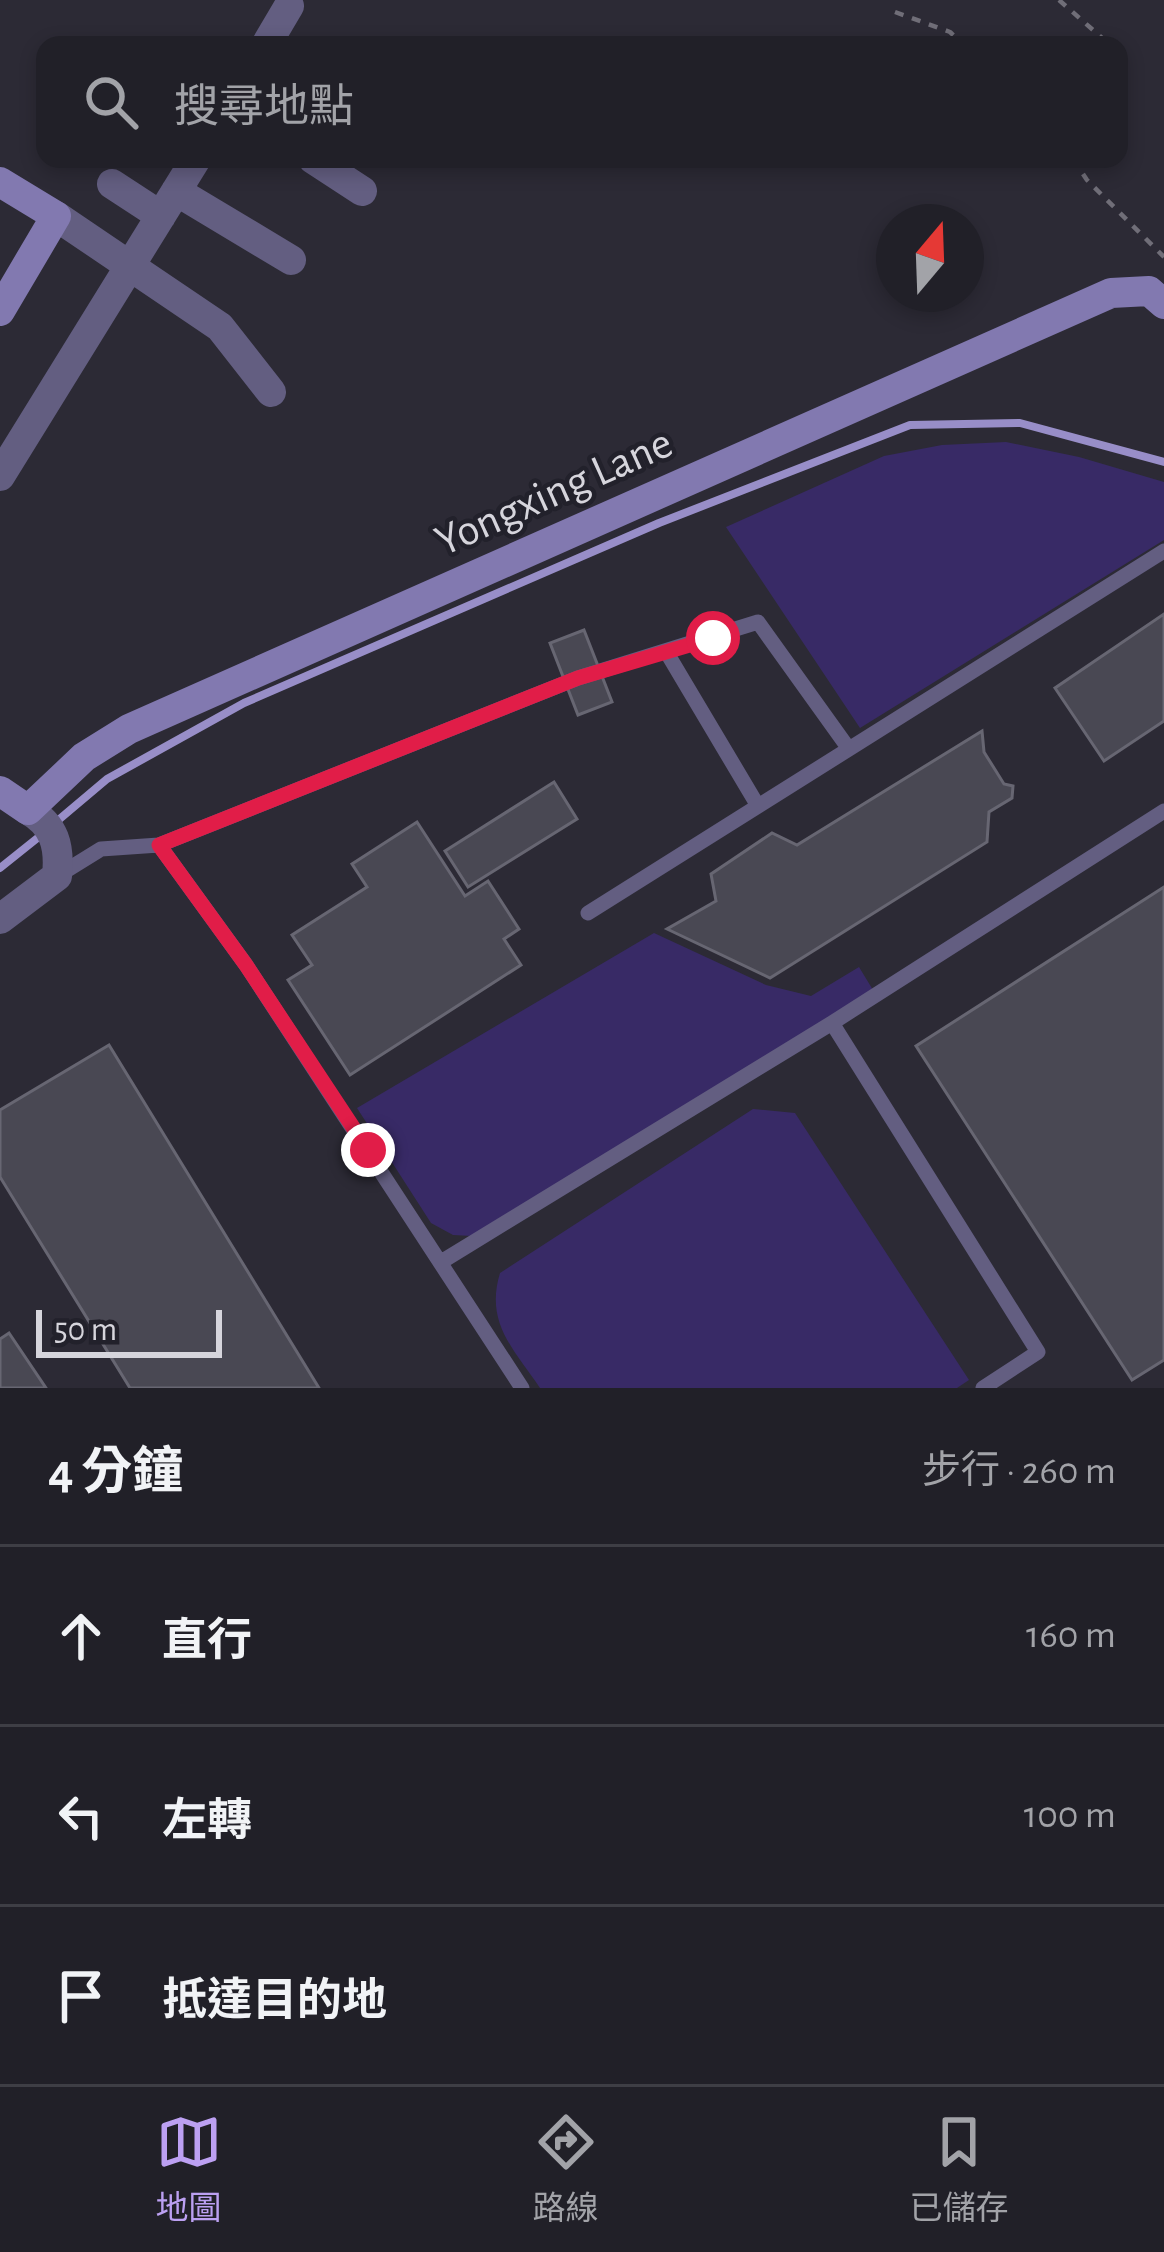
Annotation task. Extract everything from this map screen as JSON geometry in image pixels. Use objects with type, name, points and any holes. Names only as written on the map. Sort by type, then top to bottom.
[{"type":"street","points":[[271,36],[289,6]]},
{"type":"street","points":[[0,476],[190,168]]},
{"type":"street","points":[[327,168],[362,190]]},
{"type":"street","points":[[0,182],[220,327],[271,392]]},
{"type":"street","points":[[112,184],[169,203],[291,260]]},
{"type":"street","points":[[0,311],[56,216]]},
{"type":"street","name":"Yongxing Lane","points":[[42,822],[84,757],[129,729],[1111,293],[1149,291],[1164,304]]},
{"type":"street","points":[[0,791],[42,822],[59,855],[57,876],[0,920]]},
{"type":"lane","points":[[588,913],[1164,551]]},
{"type":"lane","points":[[57,876],[101,849],[159,845],[578,678],[758,622],[849,749]]},
{"type":"lane","points":[[667,652],[758,806]]},
{"type":"lane","points":[[441,1262],[832,1023],[1164,811]]},
{"type":"lane","points":[[159,845],[246,965],[521,1388]]},
{"type":"lane","points":[[832,1023],[1038,1352],[983,1388]]},
{"type":"path","points":[[1059,0],[1100,36]]},
{"type":"path","points":[[895,12],[954,36]]},
{"type":"path","points":[[1078,168],[1164,256]]},
{"type":"shaded area","points":[[1006,442],[1164,482],[1164,540],[860,728],[726,527],[884,456],[942,445]]},
{"type":"shaded area","points":[[654,933],[766,985],[811,996],[859,967],[873,990],[472,1236],[453,1235],[431,1223],[357,1108]]},
{"type":"shaded area","points":[[753,1109],[795,1113],[969,1380],[957,1388],[540,1388],[499,1321],[496,1291],[500,1273]]},
{"type":"building","points":[[1164,614],[1164,721],[1104,761],[1055,688]]},
{"type":"building","points":[[584,630],[612,702],[578,715],[550,643]]},
{"type":"building","points":[[982,731],[984,752],[1004,784],[1013,786],[1012,798],[989,812],[987,842],[770,978],[667,929],[716,901],[711,874],[772,833],[797,845]]},
{"type":"building","points":[[554,782],[577,819],[468,887],[445,851]]},
{"type":"building","points":[[417,822],[465,896],[488,881],[519,929],[504,939],[521,965],[350,1075],[288,980],[312,965],[292,935],[367,887],[352,864]]},
{"type":"building","points":[[1164,887],[1164,1360],[1132,1380],[916,1046]]},
{"type":"building","points":[[109,1045],[319,1388],[130,1388],[0,1177],[0,1110]]},
{"type":"building","points":[[9,1333],[46,1388],[0,1388],[0,1339]]},
{"type":"waterway","points":[[56,822],[107,779],[244,703],[659,523],[910,425],[1020,423],[1164,462]]},
{"type":"waterway","points":[[0,868],[45,832]]},
{"type":"route","points":[[368,1150],[246,965],[159,845],[578,678],[713,638]]}]
